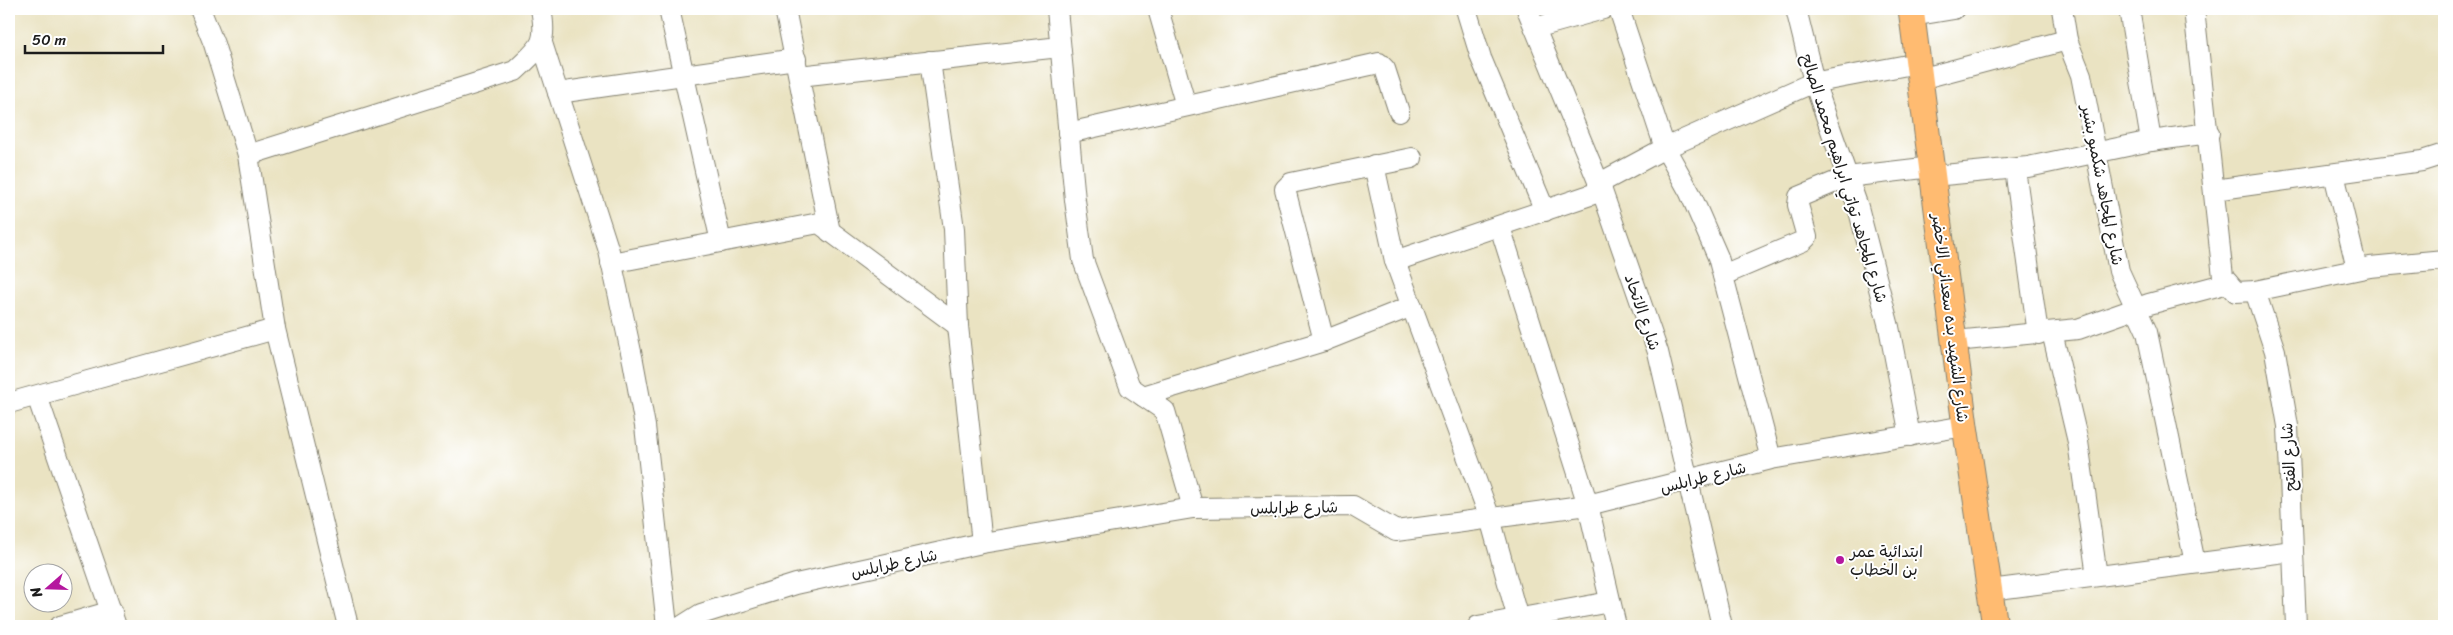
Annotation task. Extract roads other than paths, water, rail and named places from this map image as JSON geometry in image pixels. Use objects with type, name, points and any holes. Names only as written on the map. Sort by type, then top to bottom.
[{"type":"main road","name":"شارع الشهيد بده سعداني الاخضر","points":[[1911,12],[1965,426],[1995,626]]},
{"type":"street","points":[[200,9],[214,44],[248,155],[275,329],[348,626]]},
{"type":"street","points":[[541,9],[545,29],[542,44],[611,263],[645,426],[667,626]]},
{"type":"street","points":[[669,9],[721,242]]},
{"type":"street","points":[[785,9],[830,232]]},
{"type":"street","points":[[1057,9],[1068,133],[1083,260],[1130,387],[1165,411],[1194,508]]},
{"type":"street","points":[[1158,9],[1186,106]]},
{"type":"street","points":[[1466,9],[1481,58],[1545,211]]},
{"type":"street","name":"شارع الاتحاد","points":[[1527,9],[1600,187],[1658,352],[1722,626]]},
{"type":"street","points":[[1535,28],[1571,13],[1603,9]]},
{"type":"street","points":[[1619,9],[1665,148],[1690,193],[1718,257],[1771,459]]},
{"type":"street","name":"شارع المجاهد تواتي ابراهيم محمد الصالح","points":[[1796,9],[1814,82],[1847,177],[1890,327],[1910,436]]},
{"type":"street","points":[[1911,12],[1954,9]]},
{"type":"street","name":"شارع المجاهد شكمبو بشير","points":[[2062,9],[2067,40],[2081,75],[2119,271],[2147,332],[2195,564]]},
{"type":"street","points":[[2129,9],[2151,141]]},
{"type":"street","points":[[2194,9],[2209,133],[2223,277],[2236,292],[2255,291],[2357,269],[2444,260]]},
{"type":"street","points":[[1395,261],[1545,211],[1600,187],[1665,148],[1814,82],[1919,71],[2067,40]]},
{"type":"street","points":[[248,155],[515,71],[542,44]]},
{"type":"street","points":[[558,93],[684,75],[930,61],[1060,48]]},
{"type":"street","points":[[930,61],[954,229],[958,326],[982,543]]},
{"type":"street","points":[[1068,133],[1379,63],[1384,70],[1398,112]]},
{"type":"street","points":[[1723,275],[1803,241],[1808,234],[1798,205],[1799,197],[1847,177],[2015,169],[2151,141],[2209,133]]},
{"type":"street","points":[[2214,190],[2334,174],[2374,166],[2422,161],[2444,154]]},
{"type":"street","points":[[1324,341],[1285,189],[1291,183],[1412,158]]},
{"type":"street","points":[[1374,165],[1395,261],[1490,518],[1518,619]]},
{"type":"street","points":[[2015,169],[2045,333],[2078,442],[2098,576]]},
{"type":"street","points":[[2334,174],[2357,269]]},
{"type":"street","points":[[611,263],[819,223],[958,326]]},
{"type":"street","points":[[1500,227],[1588,505],[1616,626]]},
{"type":"street","points":[[1955,341],[2078,329],[2136,309],[2228,283]]},
{"type":"street","name":"شارع الفتح","points":[[2255,291],[2274,351],[2288,426],[2296,626]]},
{"type":"street","points":[[1143,396],[1324,341],[1412,306]]},
{"type":"street","points":[[9,403],[275,329]]},
{"type":"street","points":[[37,396],[114,619],[60,626]]},
{"type":"street","name":"شارع طرابلس","points":[[682,626],[701,614],[796,584],[982,543],[1194,508],[1353,506],[1396,531],[1588,505],[1771,459],[1965,426]]},
{"type":"street","points":[[1990,590],[2293,551]]},
{"type":"street","points":[[1478,626],[1610,602]]},
{"type":"place","name":"ابتدائية عمر بن الخطاب","points":[[1840,560]]}]
